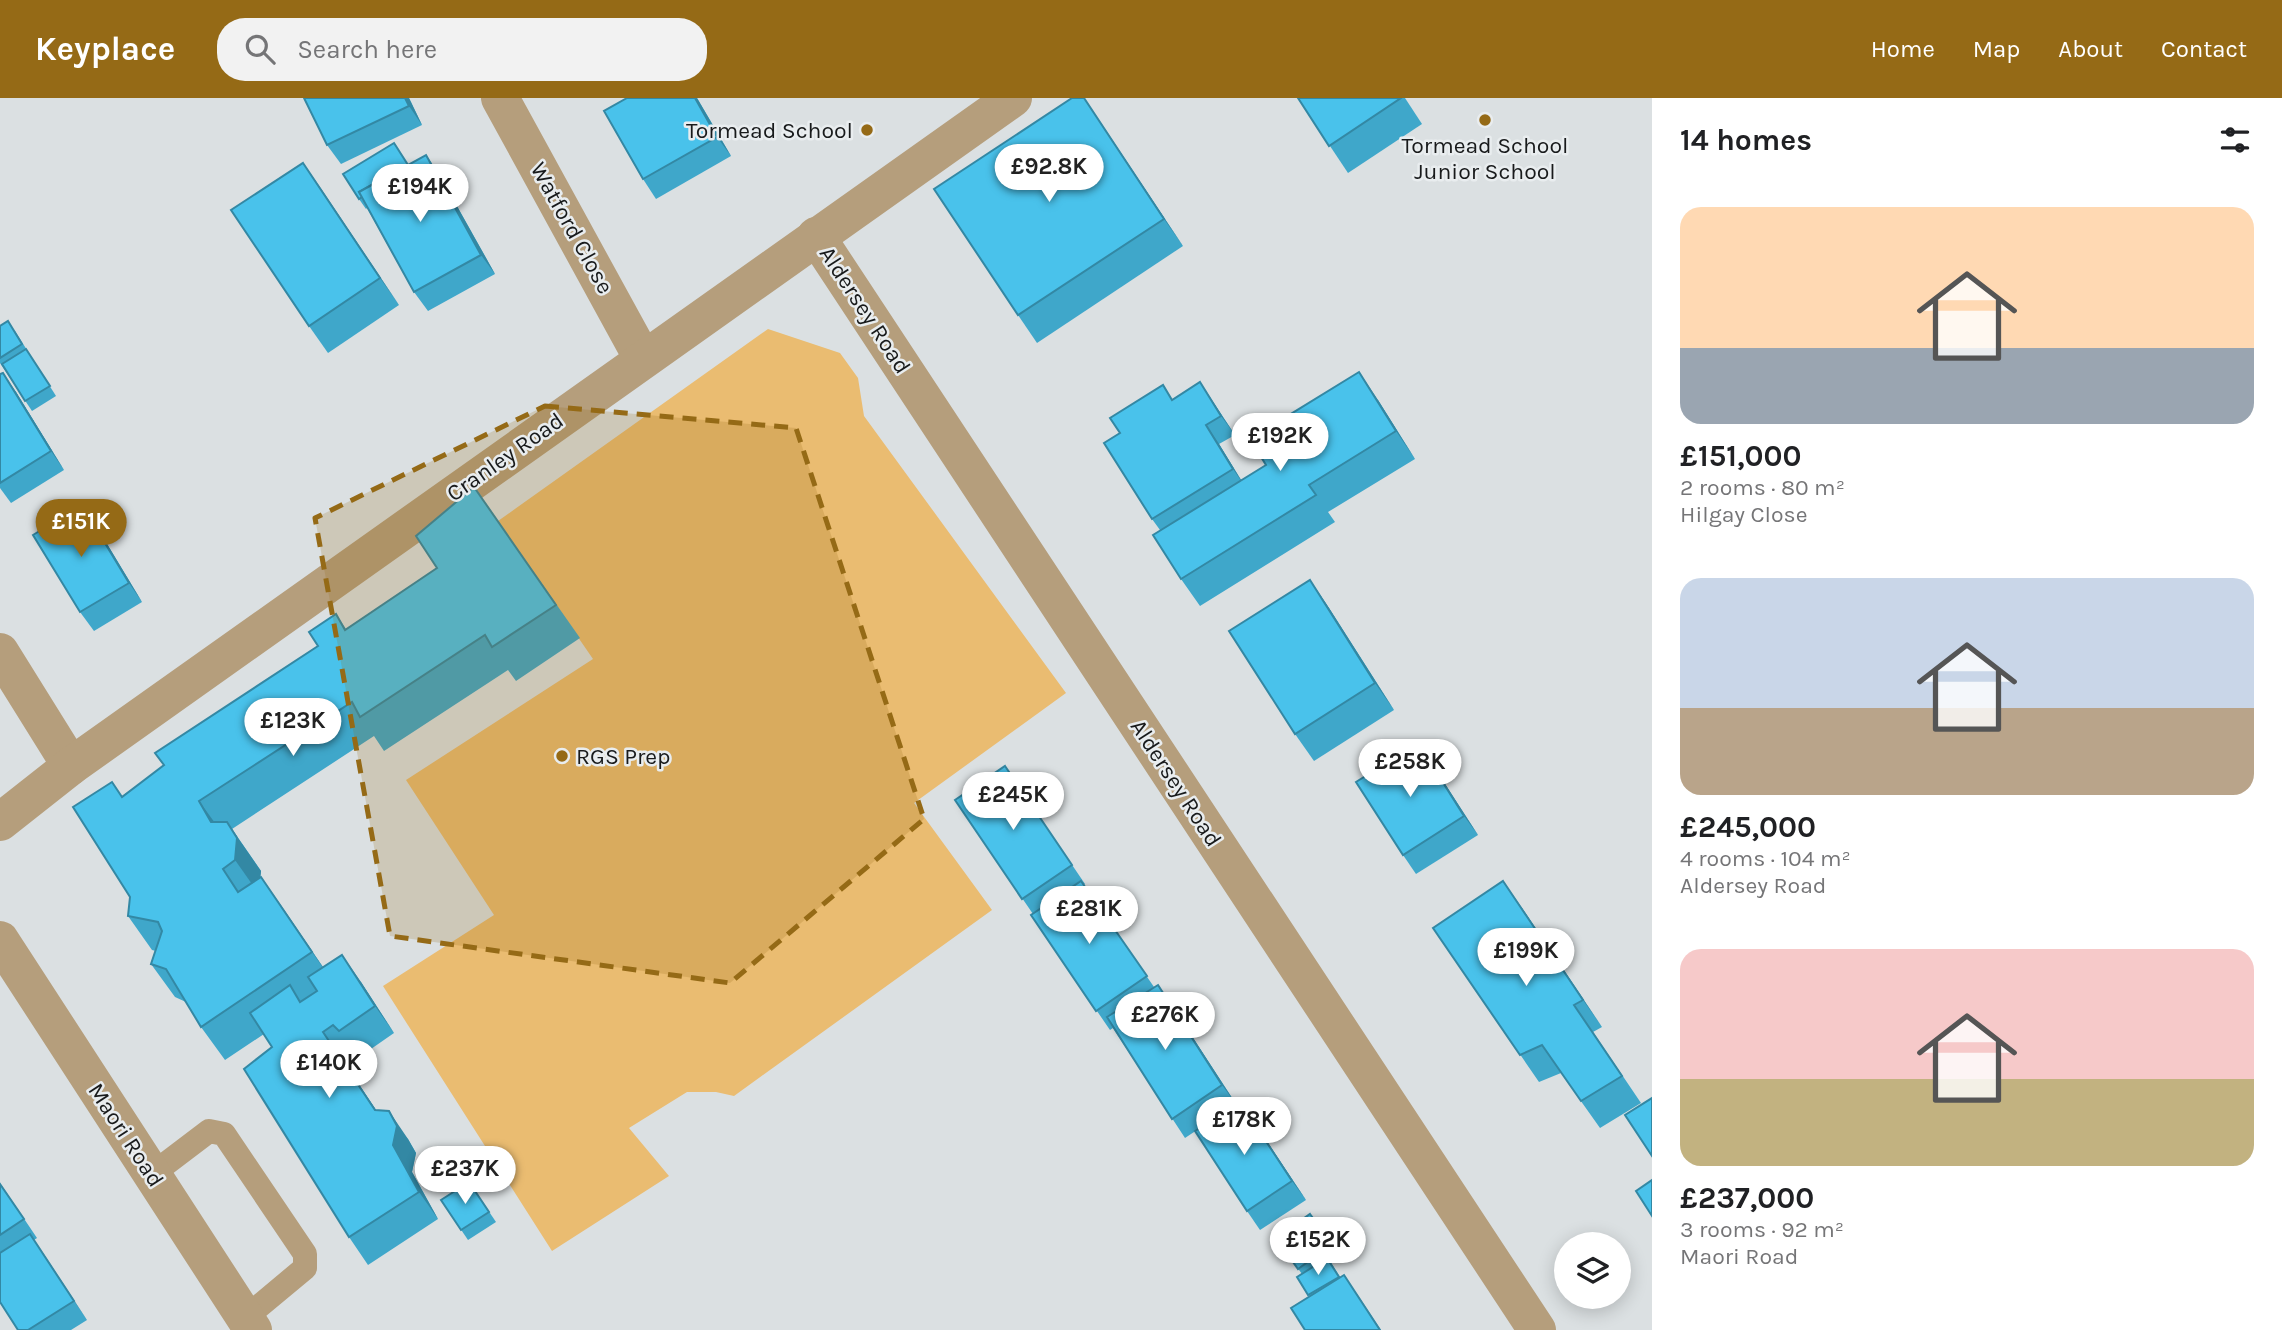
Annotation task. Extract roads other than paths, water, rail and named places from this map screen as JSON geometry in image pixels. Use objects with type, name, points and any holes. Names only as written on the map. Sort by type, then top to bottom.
[{"type":"street","name":"Watford Close","points":[[500,98],[643,359]]},
{"type":"street","name":"Cranley Road","points":[[0,822],[71,766],[1013,98]]},
{"type":"street","name":"Aldersey Road","points":[[816,236],[1536,1330]]},
{"type":"street","points":[[0,652],[71,766]]},
{"type":"street","name":"Maori Road","points":[[0,940],[249,1324]]},
{"type":"lane","points":[[151,1175],[209,1131],[224,1134],[306,1254],[305,1268],[249,1324]]},
{"type":"place","name":"Tormead School Junior School","points":[[1485,120]]},
{"type":"place","name":"Tormead School","points":[[867,130]]},
{"type":"place","name":"RGS Prep","points":[[562,756]]}]
